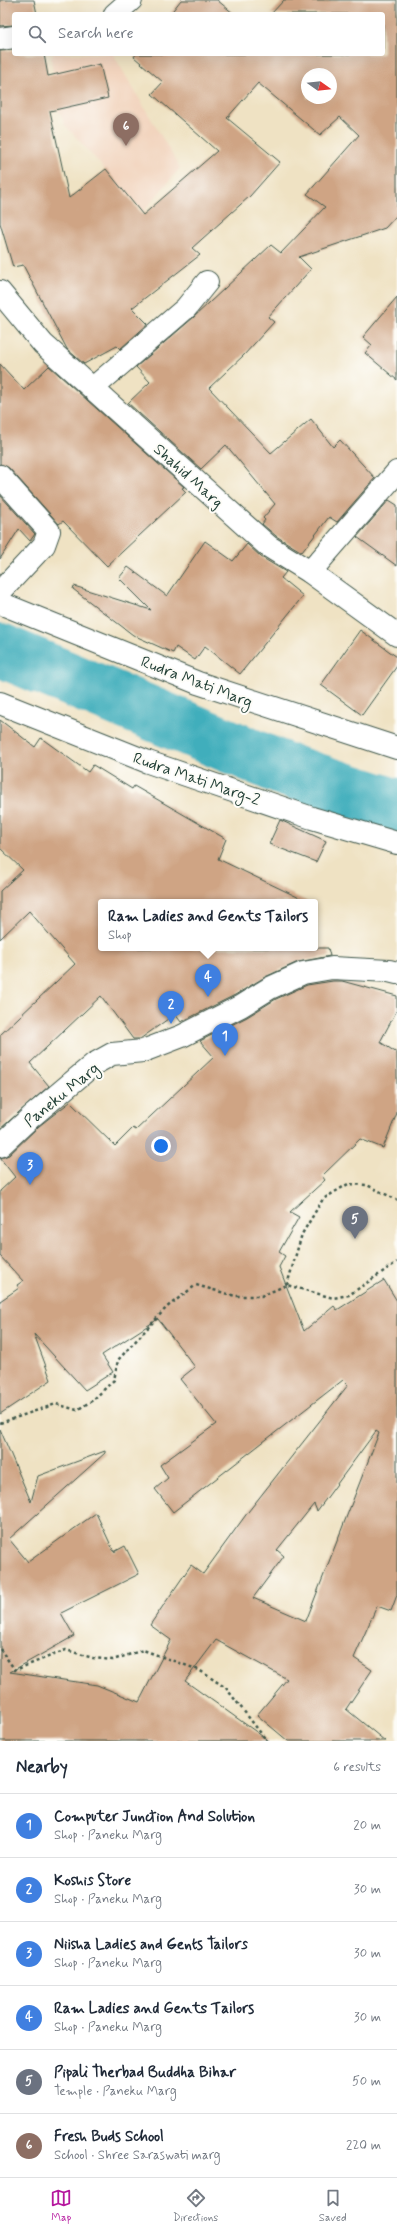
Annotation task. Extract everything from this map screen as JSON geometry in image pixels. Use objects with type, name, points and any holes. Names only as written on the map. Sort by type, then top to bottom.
[{"type":"street","points":[[117,12],[131,0]]},
{"type":"street","points":[[0,39],[12,36]]},
{"type":"street","points":[[93,388],[186,308],[207,282]]},
{"type":"street","name":"Shahid Marg","points":[[0,292],[44,344],[268,546],[310,572],[397,635]]},
{"type":"street","points":[[310,572],[397,472]]},
{"type":"street","points":[[0,476],[49,531],[44,545],[0,592]]},
{"type":"street","name":"Rudra Mati Marg","points":[[0,603],[198,684],[397,748]]},
{"type":"street","name":"Rudra Mati Marg-2","points":[[0,703],[148,762],[312,818],[397,843]]},
{"type":"street","name":"Paneku Marg","points":[[0,1146],[94,1064],[112,1054],[143,1051],[182,1036],[241,1006],[270,988],[303,974],[332,968],[389,971],[397,973]]},
{"type":"path","points":[[287,1285],[302,1234],[323,1199],[348,1184],[367,1184],[397,1200]]},
{"type":"path","points":[[0,1423],[56,1404],[77,1410],[93,1400],[114,1380],[118,1360],[166,1307],[196,1285],[235,1296],[261,1296],[287,1285],[332,1298],[349,1295],[397,1262]]},
{"type":"path","points":[[0,1649],[15,1670],[66,1650],[93,1658],[113,1660],[143,1650],[199,1670],[226,1688],[267,1741]]},
{"type":"shaded area","points":[[51,56],[114,56],[180,168],[143,212],[65,125],[56,104]]},
{"type":"building","points":[[0,0],[34,0],[37,12],[12,12],[12,25],[0,26]]},
{"type":"building","points":[[181,0],[217,0],[232,12],[172,12]]},
{"type":"building","points":[[284,0],[397,0],[397,215],[385,228],[299,257],[311,269],[268,317],[274,322],[244,355],[209,388],[271,453],[311,419],[333,447],[340,440],[375,478],[337,522],[329,517],[302,552],[276,536],[262,524],[265,520],[263,518],[275,504],[226,445],[201,469],[128,403],[150,382],[136,367],[194,317],[271,245],[281,253],[325,207],[307,194],[359,135],[340,117],[320,135],[258,83],[227,118],[280,162],[250,196],[192,248],[200,255],[132,308],[148,324],[120,349],[117,346],[84,364],[67,349],[23,265],[13,267],[0,223],[0,51],[12,50],[12,56],[44,56],[48,76],[100,64],[108,98],[50,111],[69,198],[106,169],[143,215],[217,151],[152,94],[163,82],[135,56],[385,56],[385,12],[273,12]]},
{"type":"building","points":[[397,297],[397,380],[365,353],[372,345],[363,337]]},
{"type":"building","points":[[0,364],[24,390],[49,366],[184,487],[182,488],[186,492],[107,566],[63,521],[59,524],[9,468],[0,464]]},
{"type":"building","points":[[0,495],[35,534],[30,541],[19,529],[0,559]]},
{"type":"building","points":[[389,500],[397,505],[397,566],[357,537]]},
{"type":"building","points":[[205,541],[233,561],[247,544],[261,557],[286,572],[281,578],[303,596],[240,674],[205,646],[195,660],[176,647],[173,653],[133,635],[73,589],[74,586],[151,610],[119,578],[128,567],[167,596]]},
{"type":"building","points":[[360,630],[397,657],[397,666],[362,715],[321,685]]},
{"type":"building","points":[[0,720],[35,747],[41,738],[88,772],[93,765],[132,789],[134,786],[226,839],[218,859],[302,899],[98,899],[98,951],[318,951],[318,948],[328,948],[330,956],[298,962],[265,977],[235,995],[181,1022],[175,1014],[140,1039],[133,1039],[101,996],[30,1063],[49,1086],[0,1129],[0,1035],[75,964],[29,911],[0,939],[0,891],[23,870],[0,848]]},
{"type":"building","points":[[280,820],[326,841],[316,862],[269,844]]},
{"type":"building","points":[[342,981],[397,996],[397,1010],[380,1042],[397,1053],[397,1113],[383,1148],[360,1139],[322,1176],[325,1180],[290,1212],[299,1217],[279,1252],[285,1256],[279,1267],[304,1331],[334,1306],[337,1310],[384,1280],[397,1301],[397,1595],[391,1611],[377,1606],[354,1658],[372,1670],[346,1709],[385,1741],[288,1741],[257,1715],[287,1679],[216,1640],[185,1681],[269,1741],[0,1741],[0,1429],[31,1502],[38,1476],[105,1451],[105,1453],[9,1539],[28,1562],[96,1513],[114,1552],[125,1546],[139,1574],[61,1613],[74,1636],[10,1672],[97,1685],[139,1702],[171,1640],[150,1625],[191,1565],[203,1574],[248,1512],[348,1385],[343,1380],[173,1512],[155,1489],[168,1478],[160,1465],[216,1424],[180,1379],[195,1367],[158,1319],[102,1355],[113,1372],[85,1390],[34,1334],[51,1380],[0,1414],[0,1301],[19,1288],[17,1285],[23,1281],[0,1256],[0,1191],[15,1177],[0,1158],[9,1155],[39,1126],[70,1102],[115,1146],[133,1128],[136,1130],[214,1057],[200,1041],[247,1017],[276,999],[307,985]],"holes":[[[376,1431],[379,1433],[306,1621],[253,1598],[284,1556],[277,1550],[314,1504],[317,1511]]]},
{"type":"waterway","points":[[0,650],[286,770],[397,806]]},
{"type":"place","name":"Fresh Buds School","points":[[126,146]]},
{"type":"place","name":"Ram Ladies and Gents Tailors","points":[[208,997]]},
{"type":"place","name":"Koshis Store","points":[[171,1024]]},
{"type":"place","name":"Computer Junction And Solution","points":[[225,1056]]},
{"type":"place","name":"Niisha Ladies and Gents Tailors","points":[[30,1185]]},
{"type":"place","name":"Pipali Therbad Buddha Bihar","points":[[355,1239]]}]
